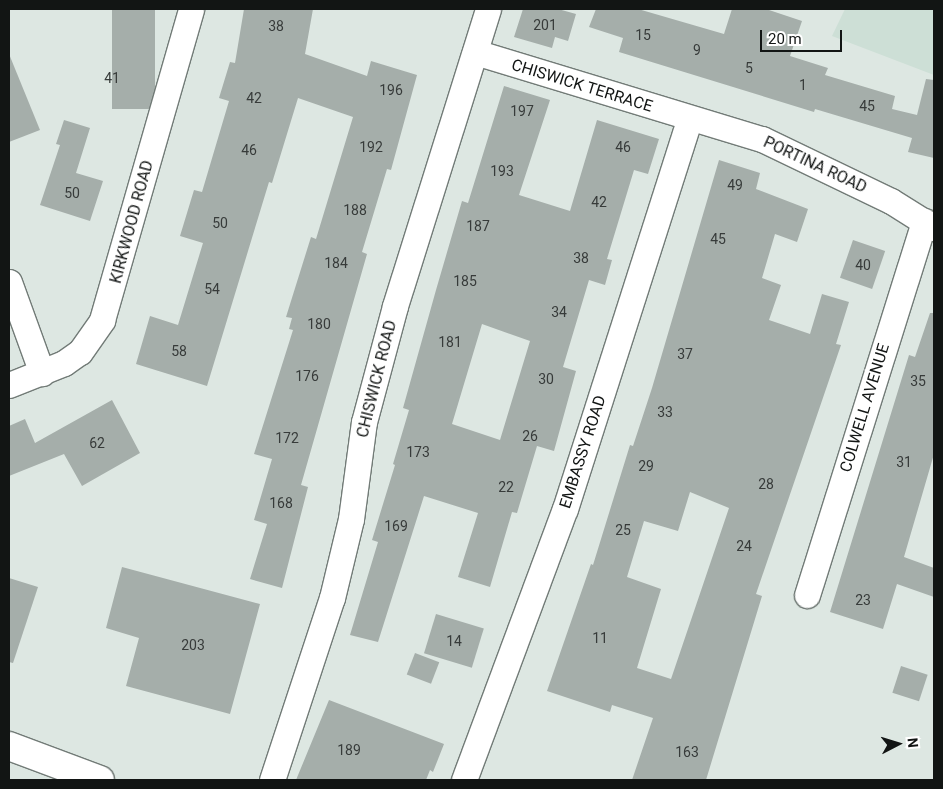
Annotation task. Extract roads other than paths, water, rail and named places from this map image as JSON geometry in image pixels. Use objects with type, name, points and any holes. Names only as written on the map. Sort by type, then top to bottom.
[{"type":"main road","points":[[9,746],[100,780]]},
{"type":"street","name":"KIRKWOOD ROAD","points":[[9,385],[42,373],[80,352],[93,336],[110,302],[191,9]]},
{"type":"street","name":"CHISWICK ROAD","points":[[272,780],[332,598],[351,519],[364,422],[395,306],[488,9]]},
{"type":"street","name":"CHISWICK TERRACE","points":[[475,52],[689,120]]},
{"type":"street","name":"PORTINA ROAD","points":[[689,120],[762,139],[883,196],[929,224]]},
{"type":"street","name":"EMBASSY ROAD","points":[[464,780],[565,509],[689,120]]},
{"type":"street","name":"COLWELL AVENUE","points":[[807,595],[929,224]]},
{"type":"street","points":[[9,282],[42,373]]}]
